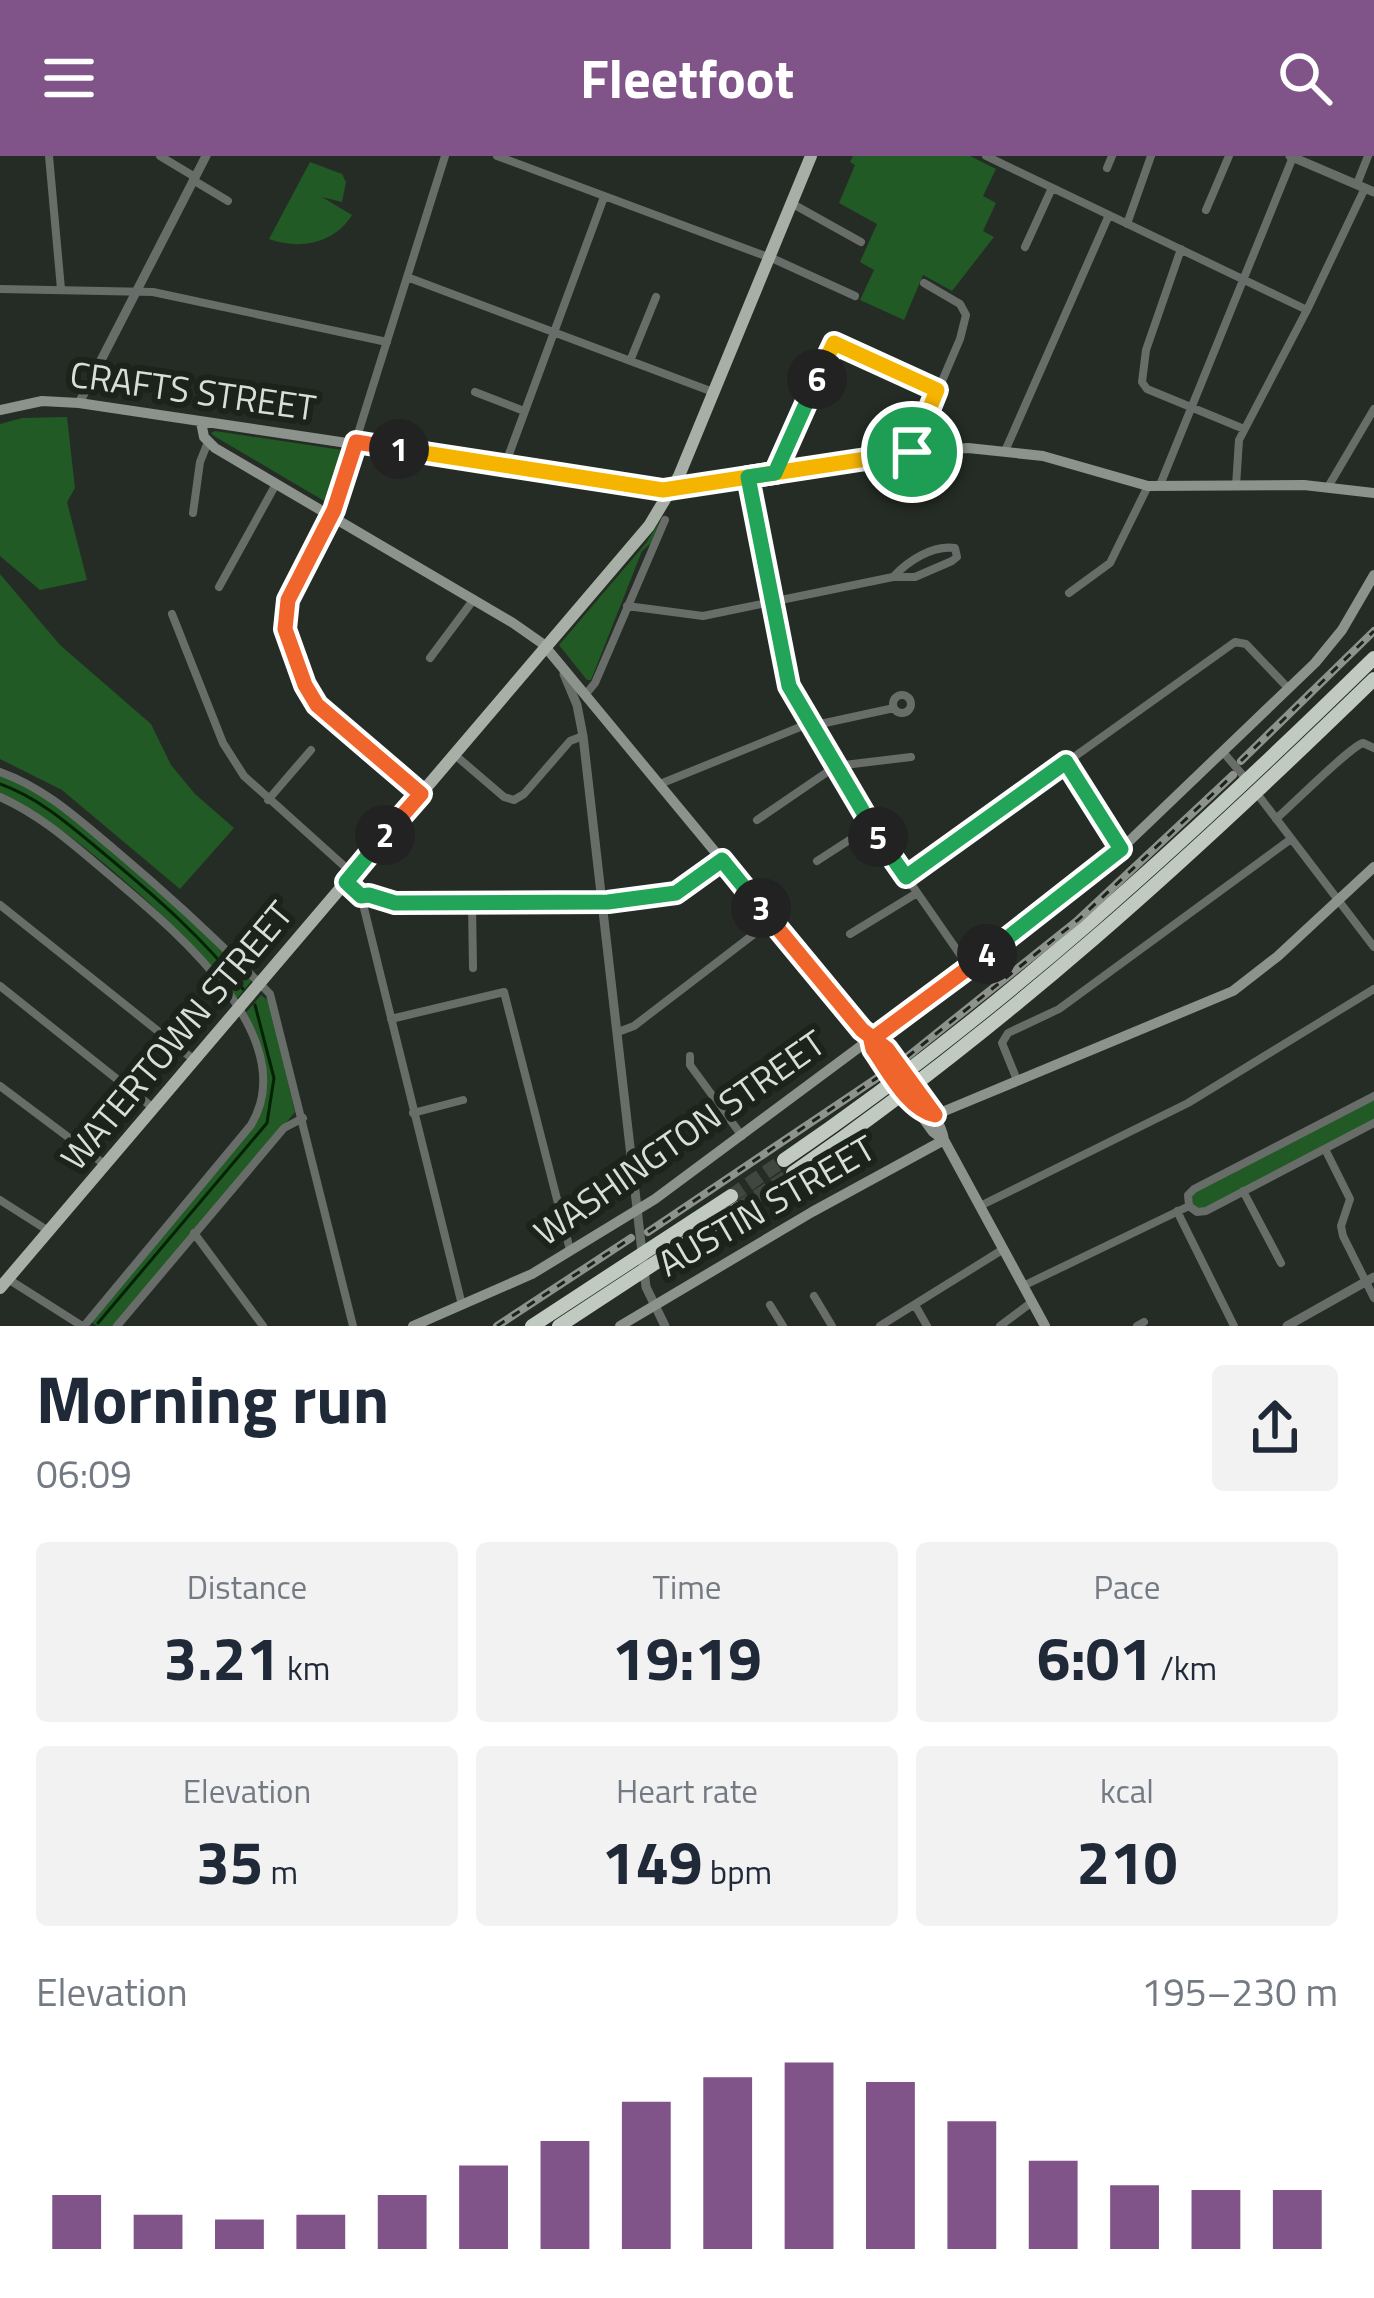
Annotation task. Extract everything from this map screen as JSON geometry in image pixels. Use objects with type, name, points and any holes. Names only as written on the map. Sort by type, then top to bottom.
[{"type":"highway","points":[[1374,658],[1211,817],[1088,928],[788,1166],[955,1055],[1094,943],[1374,680]]},
{"type":"highway","points":[[532,1326],[735,1202],[559,1326]]},
{"type":"main road","name":"WATERTOWN STREET","points":[[3,1284],[649,526],[673,489],[811,156]]},
{"type":"main road","name":"CRAFTS STREET","points":[[0,410],[42,401],[84,404],[673,489],[912,452],[968,448],[1062,460],[1154,486],[1328,487],[1374,493]]},
{"type":"main road","points":[[201,422],[208,442],[474,599],[545,647],[871,1040],[882,1044],[933,1132],[944,1139]]},
{"type":"main road","name":"WASHINGTON STREET","points":[[413,1326],[571,1252],[637,1210],[743,1137],[1121,849],[1228,756],[1334,642],[1374,575]]},
{"type":"main road","points":[[935,1115],[1233,991],[1374,867]]},
{"type":"main road","points":[[914,1095],[935,1115],[1045,1326]]},
{"type":"main road","name":"AUSTIN STREET","points":[[620,1326],[944,1139]]},
{"type":"street","points":[[49,156],[61,289]]},
{"type":"street","points":[[160,156],[229,202]]},
{"type":"street","points":[[84,404],[92,379],[206,156]]},
{"type":"street","points":[[421,794],[320,709],[287,641],[284,617],[331,516],[445,156]]},
{"type":"street","points":[[496,156],[768,258],[855,296]]},
{"type":"street","points":[[986,156],[1307,310]]},
{"type":"street","points":[[1107,168],[1112,156]]},
{"type":"street","points":[[1127,224],[1151,156]]},
{"type":"street","points":[[1206,210],[1229,156]]},
{"type":"street","points":[[1237,486],[1236,452],[1244,429],[1365,188],[1368,156]]},
{"type":"street","points":[[1069,593],[1110,563],[1154,486],[1292,157],[1365,188]]},
{"type":"street","points":[[1025,247],[1052,188]]},
{"type":"street","points":[[505,465],[604,196]]},
{"type":"street","points":[[791,203],[860,242]]},
{"type":"street","points":[[1004,451],[1109,215]]},
{"type":"street","points":[[1180,249],[1143,364],[1142,382],[1147,389],[1244,429]]},
{"type":"street","points":[[407,277],[713,392]]},
{"type":"street","points":[[912,452],[966,315],[960,304],[924,283]]},
{"type":"street","points":[[0,289],[137,291],[387,342]]},
{"type":"street","points":[[630,361],[656,297]]},
{"type":"street","points":[[775,473],[834,343],[937,390]]},
{"type":"street","points":[[475,392],[525,411]]},
{"type":"street","points":[[1328,487],[1374,409]]},
{"type":"street","points":[[194,513],[200,462],[208,442]]},
{"type":"street","points":[[748,477],[787,680],[871,826],[969,967]]},
{"type":"street","points":[[219,587],[277,484]]},
{"type":"street","points":[[586,695],[665,520]]},
{"type":"street","points":[[627,606],[700,616],[893,577],[915,577],[952,561],[957,553],[951,547],[940,548],[906,563],[893,577]]},
{"type":"street","points":[[430,658],[474,599]]},
{"type":"street","points":[[172,614],[223,743],[248,780],[349,878],[361,896],[462,1305]]},
{"type":"street","points":[[906,877],[1238,641],[1289,689]]},
{"type":"street","points":[[559,663],[583,732],[646,1287],[665,1326]]},
{"type":"street","points":[[454,754],[503,797],[514,800],[583,732],[595,707]]},
{"type":"street","points":[[660,784],[810,725],[894,708]]},
{"type":"street","points":[[1276,819],[1351,747],[1363,743],[1374,748]]},
{"type":"street","points":[[268,800],[310,750]]},
{"type":"street","points":[[1228,756],[1374,947]]},
{"type":"street","points":[[757,820],[836,766],[911,757]]},
{"type":"street","points":[[1066,762],[1121,849]]},
{"type":"street","points":[[0,772],[62,805],[199,920],[274,1003],[353,1326]]},
{"type":"street","points":[[0,797],[54,828],[201,958],[249,1025],[261,1070],[260,1110],[246,1132],[83,1326],[3,1284]]},
{"type":"street","points":[[817,861],[871,826]]},
{"type":"street","points":[[1018,1082],[1002,1043],[1008,1033],[1058,1009],[1291,839]]},
{"type":"street","points":[[361,896],[400,904],[603,902],[676,893],[722,860]]},
{"type":"street","points":[[850,934],[917,893]]},
{"type":"street","points":[[472,903],[473,968]]},
{"type":"street","points":[[0,904],[195,1060]]},
{"type":"street","points":[[618,1032],[632,1028],[771,921]]},
{"type":"street","points":[[0,986],[154,1108]]},
{"type":"street","points":[[980,1206],[1172,1112],[1374,989]]},
{"type":"street","points":[[391,1018],[504,992],[571,1252]]},
{"type":"street","points":[[690,1056],[690,1065],[743,1137]]},
{"type":"street","points":[[0,1086],[105,1165]]},
{"type":"street","points":[[1189,1206],[1188,1195],[1194,1189],[1374,1096]]},
{"type":"street","points":[[413,1113],[463,1100]]},
{"type":"street","points":[[117,1326],[284,1128],[302,1118]]},
{"type":"street","points":[[1023,1286],[1189,1206],[1202,1212],[1374,1123]]},
{"type":"street","points":[[1325,1149],[1351,1199],[1342,1231],[1370,1280],[1374,1298]]},
{"type":"street","points":[[1244,1191],[1281,1263]]},
{"type":"street","points":[[0,1200],[48,1232]]},
{"type":"street","points":[[1177,1211],[1234,1326]]},
{"type":"street","points":[[194,1233],[263,1326]]},
{"type":"street","points":[[880,1326],[1002,1250]]},
{"type":"street","points":[[1287,1326],[1370,1280]]},
{"type":"street","points":[[814,1296],[832,1326]]},
{"type":"street","points":[[1000,1326],[1032,1302]]},
{"type":"street","points":[[770,1305],[783,1326]]},
{"type":"street","points":[[915,1305],[927,1326]]},
{"type":"green space","points":[[853,156],[970,156],[996,169],[983,196],[996,203],[983,231],[994,237],[952,291],[923,275],[904,320],[860,300],[874,270],[860,262],[877,224],[839,203],[855,165],[850,162]]},
{"type":"green space","points":[[310,162],[342,174],[346,182],[342,202],[322,197],[352,215],[336,233],[315,242],[269,239]]},
{"type":"green space","points":[[67,417],[75,488],[67,502],[87,580],[40,590],[0,556],[0,424],[22,418]]},
{"type":"green space","points":[[215,431],[342,450],[330,500],[326,502],[214,436]]},
{"type":"green space","points":[[660,521],[651,543],[642,551],[591,680],[587,680],[559,645]]},
{"type":"green space","points":[[0,574],[60,645],[151,724],[171,765],[234,828],[180,889],[62,790],[0,759]]},
{"type":"green space","points":[[0,773],[43,792],[199,920],[253,979],[235,1001],[194,948],[129,884],[58,827],[0,794]]},
{"type":"green space","points":[[261,995],[269,1001],[295,1112],[117,1326],[97,1326],[88,1320],[256,1118],[262,1074],[244,1015]]},
{"type":"green space","points":[[1374,1096],[1374,1123],[1202,1212],[1193,1211],[1188,1195]]},
{"type":"waterway","points":[[0,784],[57,816],[126,872],[196,936],[243,989]]},
{"type":"waterway","points":[[98,1323],[267,1123],[274,1078],[255,1005]]},
{"type":"tunnel","points":[[731,1196],[784,1160]]},
{"type":"tunnel","points":[[739,1208],[793,1173]]},
{"type":"railway","points":[[1241,761],[1374,631]]},
{"type":"railway","points":[[907,1057],[1078,920],[1233,775]]},
{"type":"railway","points":[[648,1232],[880,1076]]},
{"type":"railway","points":[[497,1326],[631,1238]]},
{"type":"route","points":[[912,452],[827,464],[775,473],[748,477],[673,489],[663,490],[356,442],[334,510],[288,600],[287,641],[317,705],[421,794],[346,882],[361,896],[395,903],[608,902],[676,893],[722,860],[862,1030],[871,1040],[887,1049],[935,1115],[909,1099],[871,1040],[1121,849],[1066,762],[906,877],[795,699],[787,680],[748,477],[775,473],[834,343],[937,390],[912,452]]}]
